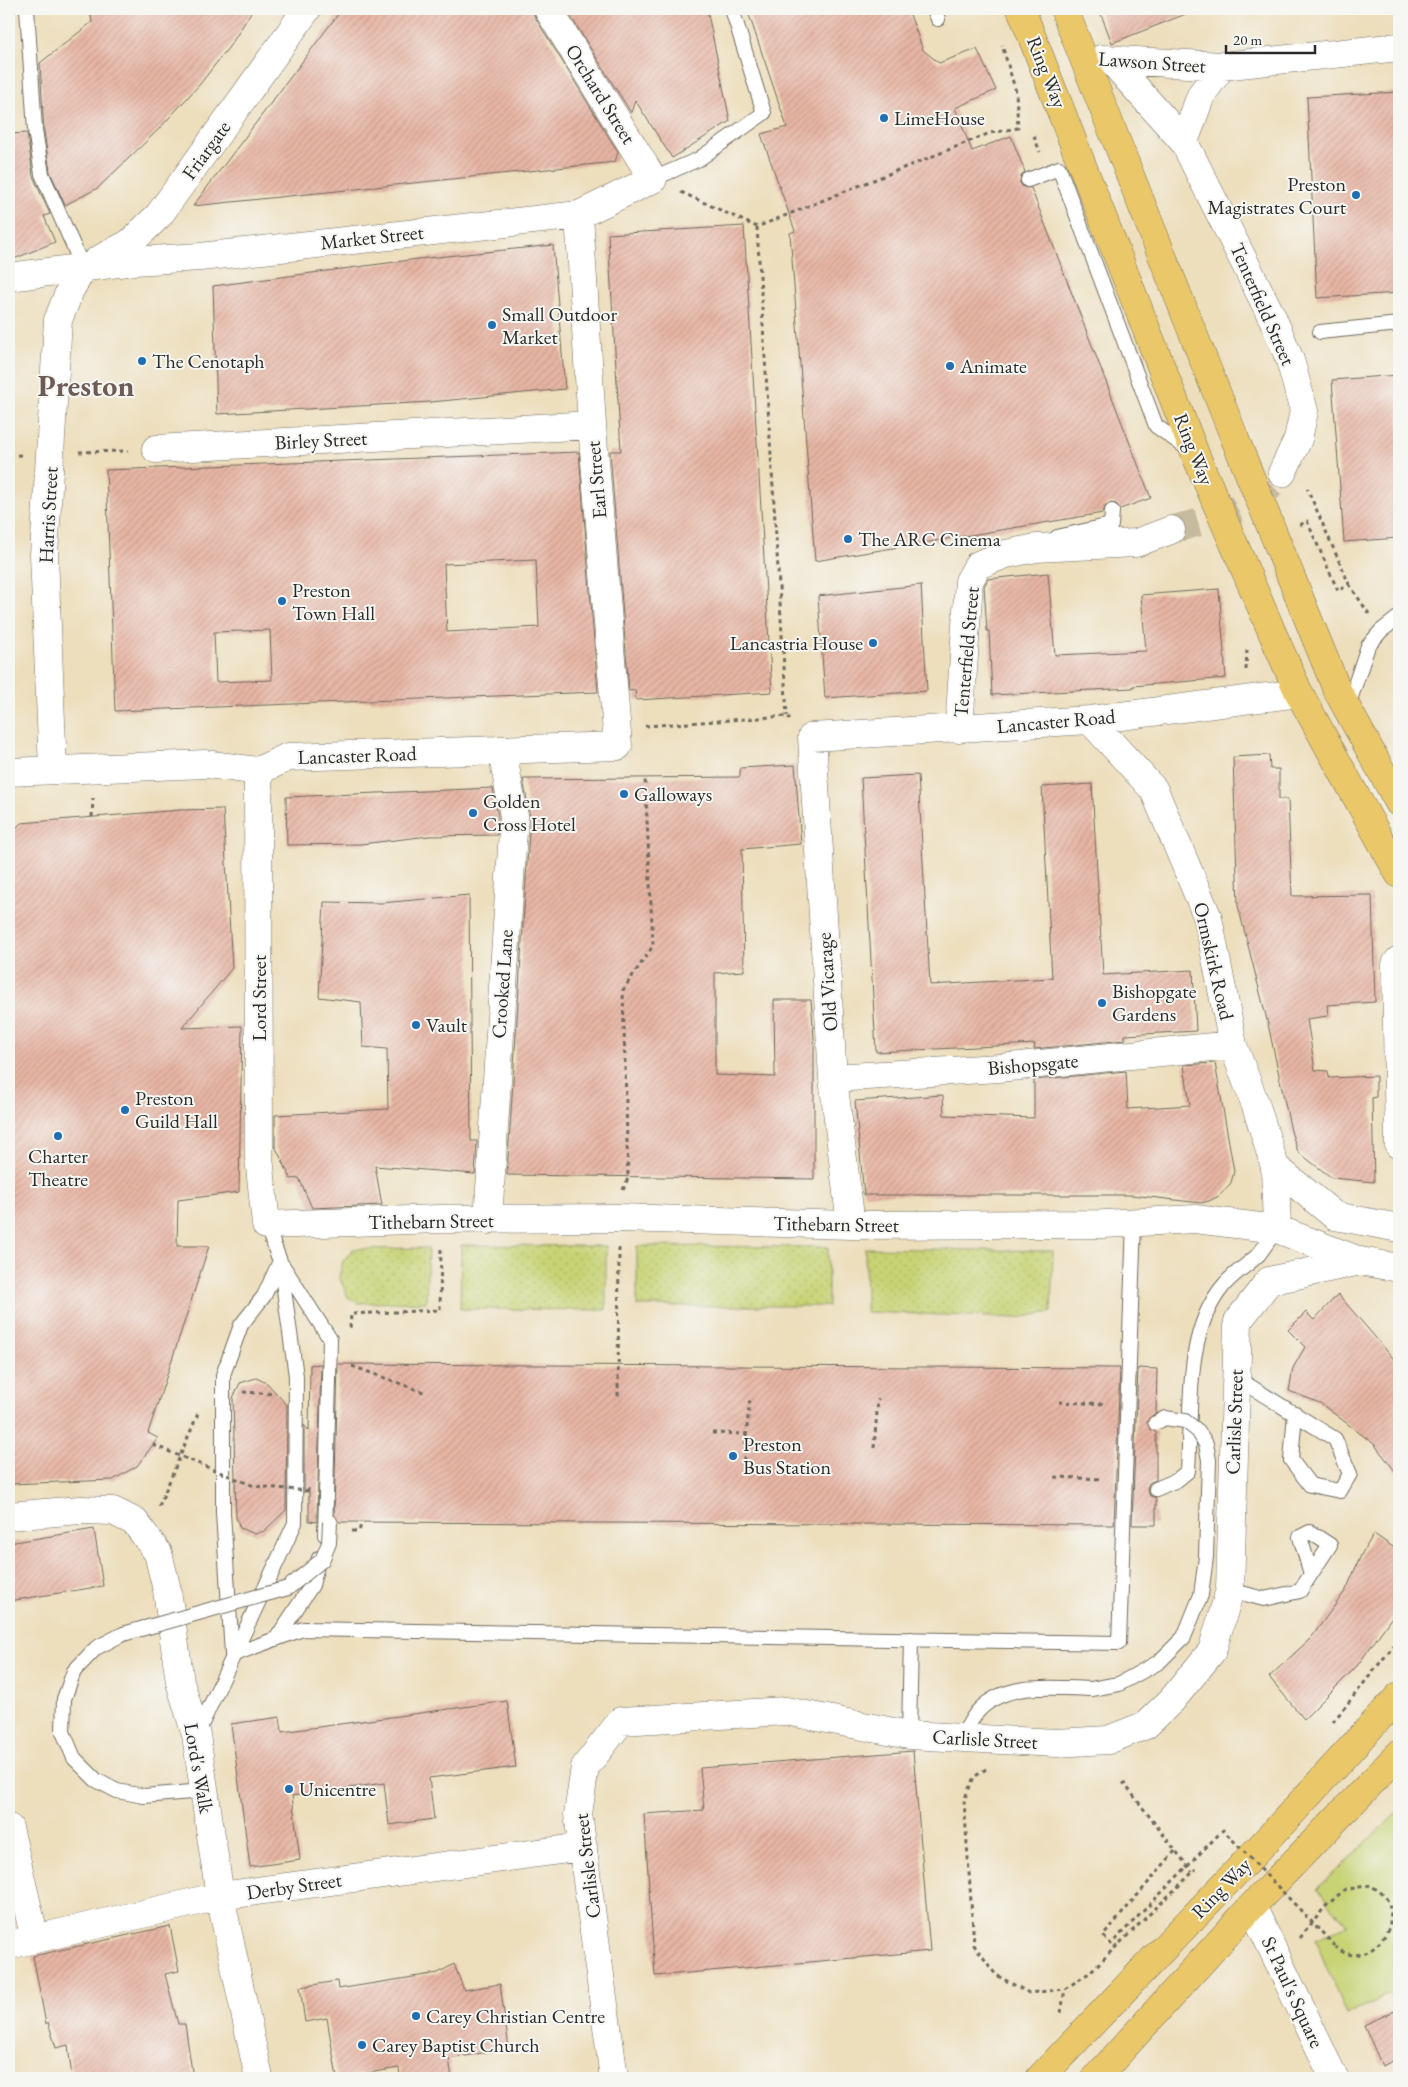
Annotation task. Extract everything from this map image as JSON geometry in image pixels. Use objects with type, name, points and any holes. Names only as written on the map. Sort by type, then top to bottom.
[{"type":"highway","name":"Ring Way","points":[[1022,9],[1196,456],[1278,646],[1299,693],[1399,874]]},
{"type":"highway","name":"Ring Way","points":[[1064,9],[1097,58],[1235,439],[1342,700],[1399,803]]},
{"type":"highway","name":"Ring Way","points":[[1040,2078],[1258,1849],[1399,1696]]},
{"type":"highway","name":"Ring Way","points":[[1096,2078],[1252,1906],[1399,1754]]},
{"type":"street","name":"Friargate","points":[[83,268],[130,243],[159,215],[307,9]]},
{"type":"street","name":"Orchard Street","points":[[548,9],[653,179]]},
{"type":"street","name":"Lawson Street","points":[[1097,58],[1222,66],[1399,47]]},
{"type":"street","name":"Tenterfield Street","points":[[1097,58],[1184,142],[1274,319],[1299,390],[1304,411],[1298,438],[1282,473]]},
{"type":"street","points":[[1184,142],[1201,95],[1222,66]]},
{"type":"street","name":"Market Street","points":[[9,277],[579,215],[653,179]]},
{"type":"street","name":"Earl Street","points":[[579,215],[592,424],[618,746]]},
{"type":"street","name":"Harris Street","points":[[54,769],[44,555],[58,320],[70,290],[83,268]]},
{"type":"street","name":"Birley Street","points":[[156,449],[592,424]]},
{"type":"street","name":"Tenterfield Street","points":[[960,729],[969,582],[978,565],[1006,554],[1036,548],[1136,543],[1171,530]]},
{"type":"street","name":"Lancaster Road","points":[[812,737],[1090,720],[1299,693]]},
{"type":"street","name":"Ormskirk Road","points":[[1090,720],[1154,790],[1208,918],[1233,1046],[1256,1106],[1275,1167],[1277,1229]]},
{"type":"street","name":"Old Vicarage","points":[[812,737],[833,1078],[851,1225]]},
{"type":"street","name":"Lancaster Road","points":[[258,771],[288,757],[618,746]]},
{"type":"street","name":"Crooked Lane","points":[[488,1220],[514,816],[502,750]]},
{"type":"street","points":[[9,772],[206,764],[258,771]]},
{"type":"street","name":"Lord Street","points":[[258,771],[259,1157],[266,1226]]},
{"type":"street","points":[[1399,960],[1396,964],[1399,1145]]},
{"type":"street","name":"Bishopsgate","points":[[833,1078],[999,1068],[1233,1046]]},
{"type":"street","points":[[1275,1167],[1335,1216],[1399,1228]]},
{"type":"street","name":"Tithebarn Street","points":[[266,1226],[438,1219],[619,1218],[851,1225],[1075,1225],[1195,1219],[1277,1229],[1360,1261],[1399,1268]]},
{"type":"street","name":"Carlisle Street","points":[[614,2078],[578,1814],[585,1767],[621,1721],[786,1711],[909,1735],[1056,1742],[1108,1740],[1146,1725],[1172,1700],[1212,1652],[1230,1590],[1238,1322],[1270,1280],[1360,1261]]},
{"type":"street","name":"Lord's Walk","points":[[9,1516],[80,1510],[113,1511],[135,1522],[158,1552],[167,1590],[180,1682],[196,1735],[220,1896],[259,2078]]},
{"type":"street","points":[[9,1828],[22,1942]]},
{"type":"street","name":"Derby Street","points":[[22,1942],[220,1896],[583,1847]]},
{"type":"street","name":"St Paul's Square","points":[[1252,1906],[1334,2078]]},
{"type":"lane","points":[[26,9],[35,130],[42,174],[83,268]]},
{"type":"lane","points":[[653,179],[699,159],[764,113],[732,9]]},
{"type":"lane","points":[[1028,180],[1059,168],[1156,426],[1174,437],[1196,456]]},
{"type":"lane","points":[[1320,332],[1399,324]]},
{"type":"lane","points":[[1006,554],[1068,534],[1112,525],[1112,511]]},
{"type":"lane","points":[[1342,700],[1368,646],[1381,631],[1399,617]]},
{"type":"lane","points":[[232,1655],[303,1629],[1119,1643],[1134,1222]]},
{"type":"lane","points":[[266,1226],[280,1261],[330,1339],[326,1531],[312,1585],[276,1639]]},
{"type":"lane","points":[[1156,1489],[1178,1480],[1188,1471],[1192,1386],[1197,1348],[1206,1313],[1224,1285],[1259,1254],[1277,1229]]},
{"type":"lane","points":[[232,1655],[223,1513],[223,1375],[242,1325],[264,1296],[280,1261]]},
{"type":"lane","points":[[196,1735],[295,1523],[296,1376],[280,1261]]},
{"type":"lane","points":[[1235,1377],[1295,1413],[1335,1439],[1350,1474],[1340,1491],[1310,1485],[1291,1460],[1295,1413]]},
{"type":"lane","points":[[962,1737],[978,1710],[1001,1694],[1038,1688],[1091,1689],[1119,1684],[1158,1662],[1184,1638],[1201,1595],[1206,1547],[1209,1460],[1206,1444],[1198,1431],[1185,1421],[1165,1418],[1156,1423]]},
{"type":"lane","points":[[203,1791],[144,1796],[117,1791],[96,1780],[74,1758],[63,1732],[64,1699],[74,1671],[96,1648],[123,1634],[288,1588],[322,1560],[329,1543],[330,1522]]},
{"type":"lane","points":[[1230,1590],[1264,1599],[1300,1591],[1311,1574]]},
{"type":"lane","points":[[909,1735],[911,1639]]},
{"type":"path","points":[[653,179],[756,227],[990,133],[1018,128],[1016,92],[999,36]]},
{"type":"path","points":[[756,227],[787,716]]},
{"type":"path","points":[[51,452],[114,452],[156,449]]},
{"type":"path","points":[[1307,487],[1349,584],[1381,631]]},
{"type":"path","points":[[1299,525],[1307,522],[1338,591],[1349,584]]},
{"type":"path","points":[[640,726],[787,716],[812,737]]},
{"type":"path","points":[[618,1396],[619,1218],[621,1195],[628,1178],[623,990],[652,946],[645,778]]},
{"type":"path","points":[[350,1331],[351,1314],[440,1310],[441,1247],[438,1219]]},
{"type":"path","points":[[348,1364],[426,1393]]},
{"type":"path","points":[[743,1468],[750,1397]]},
{"type":"path","points":[[874,1448],[878,1399]]},
{"type":"path","points":[[1060,1402],[1116,1404]]},
{"type":"path","points":[[712,1433],[746,1434]]},
{"type":"path","points":[[153,1445],[254,1486],[309,1491]]},
{"type":"path","points":[[1055,1477],[1107,1480]]},
{"type":"path","points":[[1328,1727],[1399,1639]]},
{"type":"path","points":[[988,1768],[974,1777],[964,1800],[974,1945],[996,1975],[1029,1993],[1065,1989],[1089,1973],[1199,1866]]},
{"type":"path","points":[[1123,1782],[1192,1872]]},
{"type":"path","points":[[1175,1851],[1102,1936],[1111,1944],[1223,1830],[1344,1954],[1357,1956],[1371,1950],[1386,1936],[1392,1916],[1386,1897],[1371,1885],[1344,1890],[1325,1908],[1297,1942]]},
{"type":"path","points":[[1226,1839],[1232,1832]]},
{"type":"green space","points":[[461,1245],[606,1246],[606,1310],[460,1309]]},
{"type":"green space","points":[[637,1246],[828,1247],[828,1306],[637,1306]]},
{"type":"green space","points":[[428,1248],[426,1302],[358,1303],[348,1297],[339,1277],[343,1261],[353,1249]]},
{"type":"green space","points":[[865,1248],[1053,1251],[1051,1312],[1018,1318],[866,1312]]},
{"type":"green space","points":[[1399,1811],[1399,1990],[1346,2015],[1315,1939],[1347,1925],[1317,1889]]},
{"type":"building","points":[[90,9],[253,9],[232,43],[200,84],[159,129],[98,188],[65,205],[50,172],[44,131],[40,63],[92,22]]},
{"type":"building","points":[[342,9],[532,9],[535,17],[618,152],[615,162],[193,206]]},
{"type":"building","points":[[566,9],[707,9],[730,121],[672,158],[635,100],[631,113]]},
{"type":"building","name":"Animate","points":[[747,9],[908,9],[923,50],[939,63],[977,49],[996,90],[955,108],[972,151],[1011,136],[1025,172],[1021,175],[1020,183],[1023,187],[1031,188],[1151,498],[1120,509],[1116,504],[1109,503],[1103,513],[815,561],[790,233],[795,231],[761,134],[787,127]]},
{"type":"building","points":[[1099,9],[1196,9],[1196,10],[1112,43]]},
{"type":"building","name":"Preston Magistrates Court","points":[[1399,92],[1399,293],[1317,298],[1307,97]]},
{"type":"building","points":[[27,133],[33,176],[50,214],[44,216],[55,242],[9,261],[9,134]]},
{"type":"building","points":[[744,226],[772,692],[636,700],[635,690],[629,691],[610,451],[621,451],[608,234]]},
{"type":"building","points":[[553,245],[565,389],[431,402],[217,414],[213,286],[418,259]]},
{"type":"building","points":[[1399,375],[1399,538],[1344,542],[1332,380]]},
{"type":"building","points":[[579,452],[598,692],[115,711],[106,470]],"holes":[[[536,560],[539,627],[447,632],[444,564]],[[270,630],[272,680],[216,682],[214,632]]]},
{"type":"building","points":[[1048,573],[1055,655],[1146,651],[1141,595],[1219,589],[1226,678],[1133,686],[1133,688],[992,695],[989,631],[987,631],[984,586],[988,579]]},
{"type":"building","name":"Lancastria House","points":[[921,585],[927,691],[825,698],[818,596]]},
{"type":"building","points":[[1269,755],[1270,769],[1279,769],[1279,799],[1288,799],[1292,896],[1372,895],[1375,1002],[1327,1005],[1328,1016],[1307,1019],[1315,1070],[1328,1071],[1329,1078],[1376,1076],[1376,1097],[1372,1098],[1374,1182],[1332,1178],[1298,1152],[1291,1131],[1268,1024],[1238,906],[1233,757]]},
{"type":"building","points":[[795,765],[801,844],[742,849],[744,971],[715,973],[715,1075],[775,1077],[774,1000],[811,1000],[814,1038],[814,1179],[507,1175],[530,817],[523,779],[740,777],[740,768]]},
{"type":"building","points":[[918,775],[930,985],[1052,978],[1042,787],[1092,784],[1103,975],[1193,970],[1196,1031],[1125,1035],[1125,1040],[1034,1049],[1035,1044],[876,1052],[861,778]]},
{"type":"building","points":[[493,788],[498,817],[497,835],[429,836],[361,844],[287,845],[286,797]]},
{"type":"building","name":"Preston Guild Hall","points":[[223,809],[232,968],[182,1028],[242,1026],[239,1192],[178,1200],[177,1246],[209,1246],[148,1433],[158,1438],[137,1466],[113,1480],[9,1484],[9,835],[21,823],[181,810]]},
{"type":"building","name":"Vault","points":[[469,895],[471,1141],[477,1141],[475,1174],[375,1166],[382,1205],[312,1208],[299,1178],[291,1179],[275,1146],[275,1115],[388,1109],[387,1049],[363,1047],[361,1002],[319,997],[324,902],[381,903]]},
{"type":"building","points":[[1215,1063],[1234,1171],[1231,1183],[1219,1196],[1209,1201],[1201,1203],[1132,1195],[864,1195],[855,1101],[943,1095],[944,1115],[1034,1118],[1034,1080],[1126,1071],[1128,1109],[1190,1105],[1184,1065]]},
{"type":"building","points":[[1338,1294],[1399,1365],[1399,1476],[1374,1444],[1320,1403],[1289,1391],[1293,1368],[1305,1347],[1288,1330],[1306,1312],[1314,1320]]},
{"type":"building","points":[[321,1364],[317,1522],[309,1521],[309,1488],[304,1493],[304,1425],[309,1431],[310,1365]]},
{"type":"building","name":"Preston Bus Station","points":[[338,1364],[1120,1368],[1114,1525],[339,1522],[334,1514]]},
{"type":"building","points":[[1138,1368],[1157,1369],[1156,1413],[1149,1418],[1147,1423],[1151,1430],[1156,1432],[1156,1480],[1149,1483],[1147,1488],[1150,1496],[1156,1498],[1156,1525],[1132,1525]]},
{"type":"building","points":[[256,1378],[267,1383],[287,1405],[286,1510],[264,1531],[255,1534],[240,1528],[236,1517],[233,1398],[240,1383]]},
{"type":"building","points":[[94,1529],[103,1586],[9,1601],[9,1543]]},
{"type":"building","points":[[1374,1534],[1399,1551],[1399,1607],[1357,1666],[1304,1719],[1269,1677],[1311,1638],[1346,1590],[1362,1553]]},
{"type":"building","name":"Unicentre","points":[[507,1701],[516,1767],[429,1778],[434,1819],[389,1825],[384,1783],[292,1796],[300,1860],[250,1867],[231,1724],[280,1717],[282,1732]]},
{"type":"building","points":[[913,1751],[930,1951],[655,1976],[644,1814],[704,1810],[700,1768]]},
{"type":"building","points":[[170,1926],[179,1971],[165,1974],[178,2024],[185,2024],[193,2078],[72,2078],[68,2045],[56,2048],[48,2022],[46,2024],[33,1956]]},
{"type":"building","points":[[454,1964],[464,1990],[500,1984],[509,2048],[449,2059],[452,2078],[400,2078],[399,2068],[337,2078],[327,2018],[305,2022],[300,1987],[337,1981],[338,1989],[438,1973]]},
{"type":"building","points":[[1399,2009],[1399,2058],[1382,2066],[1364,2025]]},
{"type":"tunnel","points":[[1171,530],[1232,512],[1258,497],[1282,473]]},
{"type":"place","name":"LimeHouse","points":[[884,118]]},
{"type":"place","name":"Preston Magistrates Court","points":[[1356,195]]},
{"type":"place","name":"Small Outdoor Market","points":[[492,325]]},
{"type":"place","name":"The Cenotaph","points":[[142,361]]},
{"type":"place","name":"Animate","points":[[950,366]]},
{"type":"place","name":"The ARC Cinema","points":[[848,539]]},
{"type":"place","name":"Preston Town Hall","points":[[282,601]]},
{"type":"place","name":"Lancastria House","points":[[873,643]]},
{"type":"place","name":"Galloways","points":[[624,794]]},
{"type":"place","name":"Golden Cross Hotel","points":[[473,813]]},
{"type":"place","name":"Bishopgate Gardens","points":[[1102,1003]]},
{"type":"place","name":"Vault","points":[[416,1025]]},
{"type":"place","name":"Preston Guild Hall","points":[[125,1110]]},
{"type":"place","name":"Charter Theatre","points":[[58,1136]]},
{"type":"place","name":"Preston Bus Station","points":[[733,1456]]},
{"type":"place","name":"Unicentre","points":[[289,1789]]},
{"type":"place","name":"Carey Christian Centre","points":[[416,2016]]},
{"type":"place","name":"Carey Baptist Church","points":[[362,2045]]},
{"type":"district","name":"Preston","points":[[86,385]]}]
